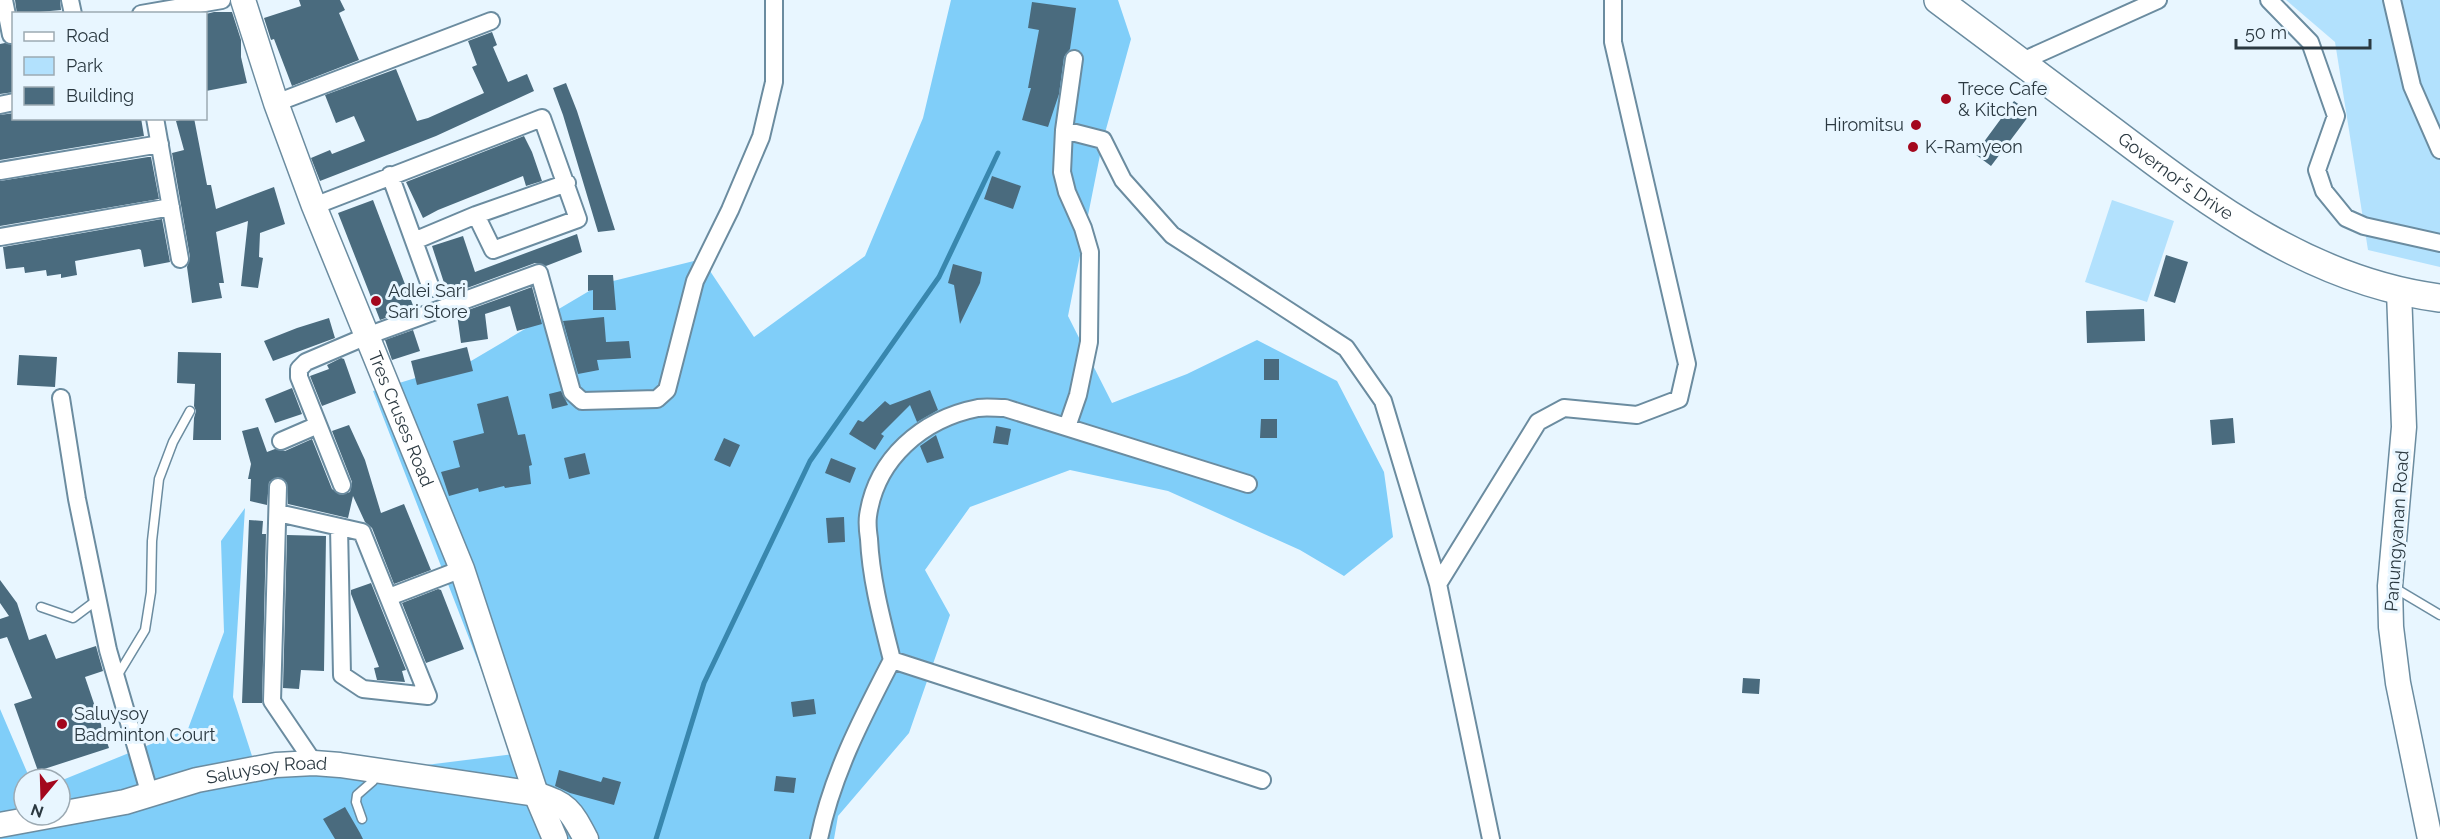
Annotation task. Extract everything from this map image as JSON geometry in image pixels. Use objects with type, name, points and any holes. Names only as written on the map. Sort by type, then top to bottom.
[{"type":"main road","name":"Tres Cruses Road","points":[[243,0],[276,103],[314,206],[462,569],[536,794],[555,839]]},
{"type":"main road","name":"Governor's Drive","points":[[1938,0],[2176,180],[2232,218],[2320,265],[2399,291],[2440,298]]},
{"type":"main road","name":"Panungyanan Road","points":[[2399,291],[2404,427],[2390,586],[2391,627],[2398,683],[2430,839]]},
{"type":"main road","name":"Saluysoy Road","points":[[0,825],[62,815],[150,795],[239,770],[314,762],[536,794],[554,800],[572,812],[586,839]]},
{"type":"street","points":[[4,0],[8,36]]},
{"type":"street","points":[[147,12],[185,3],[222,0]]},
{"type":"street","points":[[342,484],[299,377],[300,369],[306,362],[367,336],[539,273],[572,392],[582,401],[657,399],[667,390],[695,281],[730,210],[761,137],[774,82],[774,0]]},
{"type":"street","points":[[1438,584],[1538,422],[1564,408],[1637,416],[1679,399],[1688,364],[1613,42],[1613,0]]},
{"type":"street","points":[[2020,62],[2158,0]]},
{"type":"street","points":[[2269,0],[2310,42],[2336,116],[2317,170],[2324,191],[2346,218],[2364,226],[2440,243]]},
{"type":"street","points":[[2392,0],[2412,86],[2440,150]]},
{"type":"street","points":[[276,103],[492,21]]},
{"type":"street","points":[[1067,428],[1078,395],[1089,342],[1090,252],[1083,228],[1067,192],[1062,172],[1064,130],[1074,59]]},
{"type":"street","points":[[314,206],[542,118],[578,219],[493,250],[476,215]]},
{"type":"street","points":[[155,120],[180,259]]},
{"type":"street","points":[[1064,130],[1103,140],[1123,180],[1172,235],[1347,348],[1383,401],[1438,584],[1491,839]]},
{"type":"street","points":[[0,171],[160,144]]},
{"type":"street","points":[[390,175],[431,288]]},
{"type":"street","points":[[414,241],[476,215],[567,183]]},
{"type":"street","points":[[0,237],[171,207]]},
{"type":"street","points":[[61,398],[77,499],[97,600],[116,679],[150,795]]},
{"type":"street","points":[[819,839],[825,808],[849,745],[892,660],[871,570],[867,517],[878,482],[897,451],[919,431],[950,417],[979,408],[1005,408],[1248,484]]},
{"type":"street","points":[[281,441],[318,425]]},
{"type":"street","points":[[278,487],[272,702],[314,762]]},
{"type":"street","points":[[278,513],[362,532],[428,696],[363,689],[342,675],[339,527]]},
{"type":"street","points":[[388,597],[462,569]]},
{"type":"street","points":[[892,660],[1262,780]]},
{"type":"lane","points":[[116,679],[145,630],[151,592],[152,541],[159,479],[173,442],[190,411]]},
{"type":"lane","points":[[2390,586],[2440,615]]},
{"type":"lane","points":[[41,608],[73,618],[97,600]]},
{"type":"lane","points":[[362,819],[357,795],[373,781],[378,771]]},
{"type":"green space","points":[[2286,0],[2440,0],[2440,267],[2368,250],[2335,42]]},
{"type":"green space","points":[[2112,200],[2174,221],[2147,302],[2085,282]]},
{"type":"shaded area","points":[[951,0],[1118,0],[1131,39],[1103,140],[1068,316],[1112,403],[1187,374],[1257,340],[1337,381],[1384,472],[1393,537],[1344,576],[1300,550],[1168,491],[1070,470],[970,507],[925,570],[950,615],[909,733],[838,816],[834,839],[0,839],[0,709],[25,767],[12,767],[12,827],[72,827],[72,776],[188,729],[224,632],[221,541],[245,508],[233,697],[253,759],[378,771],[514,754],[373,391],[471,361],[601,284],[702,259],[754,337],[865,256],[923,118]]},
{"type":"building","points":[[15,0],[60,0],[61,10],[17,12]]},
{"type":"building","points":[[299,0],[340,0],[345,10],[339,13],[359,60],[292,86],[274,39],[271,40],[264,18],[301,6]]},
{"type":"building","points":[[1032,2],[1076,8],[1070,49],[1064,57],[1059,94],[1048,127],[1022,120],[1031,88],[1028,88],[1039,30],[1028,28]]},
{"type":"building","points":[[232,12],[241,40],[241,57],[247,83],[207,91],[207,14]]},
{"type":"building","points":[[492,32],[497,45],[493,47],[508,82],[527,74],[534,91],[436,136],[320,181],[311,158],[330,150],[332,154],[365,141],[354,116],[336,123],[325,95],[396,69],[417,121],[428,118],[484,93],[472,67],[477,65],[468,41]]},
{"type":"building","points":[[0,44],[12,45],[12,92],[0,94]]},
{"type":"building","points":[[566,83],[615,230],[598,232],[553,88]]},
{"type":"building","points":[[2014,101],[2031,113],[1991,166],[1975,154]]},
{"type":"building","points":[[12,113],[12,120],[141,120],[144,136],[0,160],[0,115]]},
{"type":"building","points":[[194,120],[207,185],[211,185],[216,209],[274,187],[285,224],[260,233],[259,257],[263,258],[258,288],[241,286],[248,221],[216,232],[224,283],[219,283],[222,298],[192,303],[187,267],[190,257],[172,153],[184,150],[176,121]]},
{"type":"building","points":[[524,136],[542,181],[526,186],[523,176],[423,218],[406,182]]},
{"type":"building","points":[[151,157],[159,199],[0,226],[0,181]]},
{"type":"building","points":[[992,176],[1021,186],[1013,209],[984,199]]},
{"type":"building","points":[[373,200],[414,308],[380,320],[338,213]]},
{"type":"building","points":[[162,219],[170,262],[144,267],[139,249],[75,261],[77,275],[61,278],[61,274],[47,276],[46,270],[25,273],[24,267],[6,269],[3,247]]},
{"type":"building","points":[[577,234],[582,252],[546,266],[535,263],[448,295],[432,246],[463,236],[475,272]]},
{"type":"building","points":[[2166,255],[2188,262],[2175,303],[2154,296]]},
{"type":"building","points":[[953,264],[982,272],[980,283],[960,324],[954,285],[948,283]]},
{"type":"building","points":[[588,275],[613,275],[616,310],[593,310],[593,290],[588,291]]},
{"type":"building","points":[[532,287],[542,324],[517,331],[510,306],[485,314],[488,339],[461,343],[457,314]]},
{"type":"building","points":[[2144,309],[2145,341],[2087,343],[2086,311]]},
{"type":"building","points":[[604,317],[606,342],[629,341],[631,358],[597,360],[599,370],[578,374],[563,321]]},
{"type":"building","points":[[329,318],[335,338],[273,361],[264,341]]},
{"type":"building","points":[[413,330],[420,351],[392,360],[385,340]]},
{"type":"building","points":[[467,347],[473,371],[417,385],[411,361]]},
{"type":"building","points":[[178,352],[221,353],[221,440],[193,440],[196,411],[194,406],[195,384],[177,383]]},
{"type":"building","points":[[19,355],[57,357],[55,387],[17,385]]},
{"type":"building","points":[[341,358],[344,359],[356,393],[322,406],[310,376],[329,369],[327,365]]},
{"type":"building","points":[[1264,359],[1279,359],[1279,380],[1264,380]]},
{"type":"building","points":[[292,388],[302,414],[275,423],[265,399]]},
{"type":"building","points":[[930,390],[938,410],[917,422],[910,405],[881,434],[884,436],[875,450],[849,434],[858,420],[863,422],[885,401],[890,405]]},
{"type":"building","points":[[561,391],[568,405],[552,409],[549,394]]},
{"type":"building","points":[[508,396],[518,435],[525,434],[532,465],[529,466],[531,484],[505,488],[504,486],[479,492],[478,488],[449,496],[441,472],[460,467],[453,441],[484,433],[477,404]]},
{"type":"building","points":[[2233,418],[2235,443],[2212,445],[2210,420]]},
{"type":"building","points":[[1261,419],[1277,419],[1277,438],[1260,438]]},
{"type":"building","points":[[349,425],[365,460],[381,513],[404,504],[431,570],[394,584],[372,528],[365,522],[353,496],[348,518],[288,504],[287,483],[278,477],[269,482],[267,505],[250,501],[251,479],[248,479],[251,464],[242,431],[258,427],[267,452],[275,449],[285,451],[312,439],[332,489],[341,495],[350,492],[352,482],[332,431]]},
{"type":"building","points":[[996,426],[1011,429],[1008,445],[993,443]]},
{"type":"building","points":[[936,435],[944,458],[927,463],[920,446]]},
{"type":"building","points":[[724,438],[740,445],[730,467],[714,460]]},
{"type":"building","points":[[585,453],[590,474],[569,479],[564,458]]},
{"type":"building","points":[[831,458],[856,468],[850,483],[825,473]]},
{"type":"building","points":[[844,517],[845,542],[828,543],[826,518]]},
{"type":"building","points":[[249,520],[263,521],[262,534],[266,534],[262,703],[242,703]]},
{"type":"building","points":[[287,535],[326,536],[324,671],[301,670],[299,689],[283,688]]},
{"type":"building","points":[[0,580],[17,603],[29,640],[46,634],[56,659],[96,646],[103,671],[85,677],[109,748],[50,767],[37,767],[14,704],[32,698],[7,637],[0,639],[0,619],[9,616],[0,603]]},
{"type":"building","points":[[371,583],[406,670],[402,671],[405,682],[377,680],[374,668],[379,667],[351,594],[351,590]]},
{"type":"building","points":[[438,589],[441,590],[464,649],[426,663],[402,603]]},
{"type":"building","points":[[1743,678],[1760,679],[1759,694],[1742,693]]},
{"type":"building","points":[[814,699],[816,714],[793,717],[791,702]]},
{"type":"building","points":[[559,770],[601,782],[603,777],[621,782],[614,805],[570,793],[555,786]]},
{"type":"building","points":[[776,776],[796,778],[794,793],[774,791]]},
{"type":"building","points":[[345,807],[363,839],[335,839],[323,819]]},
{"type":"waterway","points":[[656,839],[704,683],[810,461],[939,277],[998,153]]},
{"type":"place","name":"Trece Cafe & Kitchen","points":[[1946,99]]},
{"type":"place","name":"Hiromitsu","points":[[1916,125]]},
{"type":"place","name":"K-Ramyeon","points":[[1913,147]]},
{"type":"place","name":"Adlei Sari Sari Store","points":[[376,301]]},
{"type":"place","name":"Saluysoy Badminton Court","points":[[62,724]]}]
